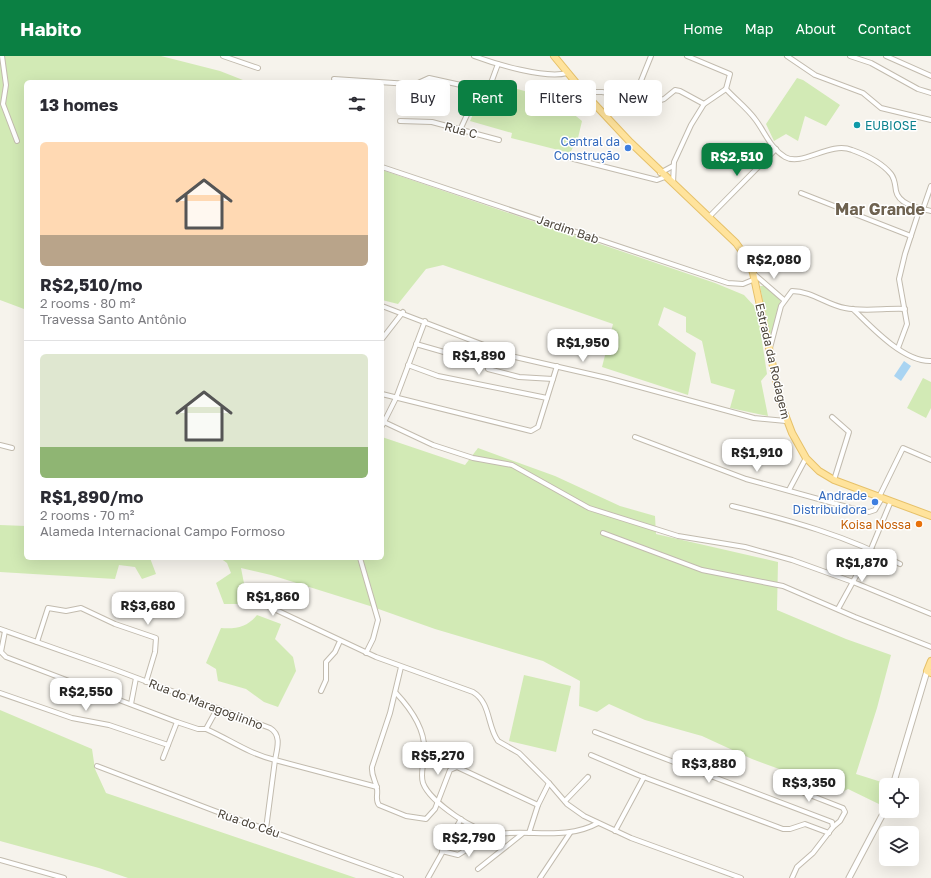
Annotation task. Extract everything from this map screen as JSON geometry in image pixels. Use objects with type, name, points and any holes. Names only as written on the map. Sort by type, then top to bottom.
[{"type":"main road","name":"Estrada da Rodagem","points":[[554,56],[573,80]]},
{"type":"main road","name":"Estrada da Rodagem","points":[[596,105],[662,175],[736,243],[749,261],[754,276],[769,350],[786,421],[806,458],[818,471],[834,480],[931,516]]},
{"type":"main road","points":[[929,672],[931,661]]},
{"type":"street","points":[[2,56],[6,85],[3,104],[17,141]]},
{"type":"street","points":[[223,56],[234,58],[258,68]]},
{"type":"street","points":[[474,56],[498,64],[554,74],[567,73]]},
{"type":"street","points":[[641,80],[651,56]]},
{"type":"street","points":[[673,184],[673,166],[682,143],[704,104],[726,89],[730,74],[687,56]]},
{"type":"street","points":[[787,56],[815,75],[863,93],[881,108],[931,120]]},
{"type":"street","points":[[850,56],[871,63],[918,89],[931,93]]},
{"type":"street","points":[[886,56],[931,76]]},
{"type":"street","points":[[492,80],[498,64]]},
{"type":"street","points":[[334,78],[359,80]]},
{"type":"street","points":[[384,82],[409,84],[418,83],[429,78],[458,84]]},
{"type":"street","points":[[726,89],[754,117],[776,149],[786,158],[793,159],[838,147],[853,150],[876,161],[885,168],[893,177],[898,195],[910,205],[931,211]]},
{"type":"street","points":[[662,100],[675,90],[680,91],[704,104]]},
{"type":"street","points":[[460,130],[466,116]]},
{"type":"street","name":"Rua C","points":[[400,121],[432,122],[499,140]]},
{"type":"street","points":[[709,217],[776,149]]},
{"type":"street","points":[[558,155],[657,180],[673,166]]},
{"type":"street","name":"Jardim Bab","points":[[384,168],[728,283],[743,284],[754,276]]},
{"type":"street","points":[[898,348],[906,328],[905,309],[899,279],[911,236],[931,186]]},
{"type":"street","points":[[801,193],[911,236]]},
{"type":"street","points":[[754,276],[784,300]]},
{"type":"street","points":[[769,350],[784,300],[792,291],[818,297],[840,307],[853,310],[905,309]]},
{"type":"street","points":[[384,307],[403,312],[515,357],[637,386],[754,418],[786,421]]},
{"type":"street","points":[[853,310],[898,348],[922,360],[931,361]]},
{"type":"street","points":[[384,336],[403,312]]},
{"type":"street","points":[[384,422],[396,398],[424,321]]},
{"type":"street","points":[[416,344],[465,358],[487,346]]},
{"type":"street","points":[[408,366],[438,376],[547,398]]},
{"type":"street","points":[[384,395],[531,431],[538,427],[557,366]]},
{"type":"street","points":[[488,370],[519,376],[552,379]]},
{"type":"street","points":[[832,417],[849,432],[834,480]]},
{"type":"street","points":[[384,424],[434,445],[466,456],[512,465],[590,508],[678,536],[734,544],[762,551],[853,582],[931,614]]},
{"type":"street","points":[[635,437],[716,468],[869,512],[877,508],[903,448],[931,460]]},
{"type":"street","points":[[0,445],[12,448]]},
{"type":"street","points":[[789,490],[806,458]]},
{"type":"street","points":[[838,609],[871,549],[891,501]]},
{"type":"street","points":[[732,506],[777,517],[871,549],[900,564]]},
{"type":"street","points":[[604,533],[702,570],[783,586],[894,633],[931,646]]},
{"type":"street","points":[[361,560],[378,620],[373,639],[366,653]]},
{"type":"street","points":[[257,601],[366,653],[479,696],[485,705],[498,741],[519,754],[574,810],[598,824],[615,831],[741,878]]},
{"type":"street","points":[[37,642],[48,608],[66,611],[81,608],[89,610],[115,624],[156,638],[158,641],[146,682]]},
{"type":"street","name":"Rua do Maragogiinho","points":[[0,629],[136,678],[275,732],[277,744],[275,760]]},
{"type":"street","points":[[6,631],[1,648],[1,652],[6,657],[176,722],[206,730],[242,747],[248,752],[377,787]]},
{"type":"street","points":[[321,691],[326,680],[326,662],[335,652],[340,641]]},
{"type":"street","points":[[401,667],[396,693],[372,767],[372,774],[377,787],[377,804],[381,807],[422,820],[432,814],[450,770],[457,767],[538,805]]},
{"type":"street","points":[[896,778],[929,672]]},
{"type":"street","points":[[131,704],[136,678]]},
{"type":"street","points":[[0,693],[72,718],[109,725],[168,745]]},
{"type":"street","points":[[396,693],[411,711],[422,734],[425,746],[423,782],[438,802],[461,819],[492,834],[570,833],[584,830],[598,824]]},
{"type":"street","points":[[206,730],[217,709]]},
{"type":"street","points":[[163,758],[176,722]]},
{"type":"street","points":[[595,732],[828,820],[832,822],[833,828]]},
{"type":"street","points":[[591,755],[644,777],[783,829],[790,829],[806,824],[829,833]]},
{"type":"street","points":[[266,829],[275,760]]},
{"type":"street","name":"Rua do Céu","points":[[97,766],[401,878]]},
{"type":"street","points":[[781,775],[798,790],[843,808],[844,812],[842,818],[814,853],[797,867],[792,878]]},
{"type":"street","points":[[565,801],[588,777]]},
{"type":"street","points":[[615,831],[644,777]]},
{"type":"street","points":[[529,833],[538,805],[549,783]]},
{"type":"street","points":[[849,878],[881,818]]},
{"type":"street","points":[[428,878],[461,819]]},
{"type":"street","points":[[540,878],[570,833]]},
{"type":"street","points":[[442,851],[458,855],[492,834]]},
{"type":"street","points":[[478,869],[522,834]]},
{"type":"street","points":[[0,860],[64,878]]},
{"type":"green space","points":[[0,56],[161,56],[220,71],[243,80],[24,80],[24,309],[0,300]]},
{"type":"green space","points":[[797,78],[803,80],[840,105],[826,126],[805,116],[798,141],[786,134],[774,141],[766,124]]},
{"type":"green space","points":[[517,89],[525,91],[525,116],[576,116],[582,121],[578,138],[570,153],[511,138],[512,133],[470,121],[472,116],[517,116]]},
{"type":"green space","points":[[384,171],[715,283],[744,295],[757,309],[767,374],[761,381],[768,416],[730,408],[735,390],[711,383],[702,341],[686,332],[686,317],[664,307],[658,325],[696,353],[688,395],[602,367],[613,324],[443,265],[426,269],[398,304],[384,300]]},
{"type":"green space","points":[[760,286],[765,286],[781,298],[772,336],[769,336]]},
{"type":"green space","points":[[923,378],[931,382],[931,408],[926,418],[907,408]]},
{"type":"green space","points":[[384,438],[465,465],[478,448],[555,476],[620,506],[655,516],[656,534],[778,562],[777,610],[846,639],[891,655],[877,708],[856,774],[879,781],[879,804],[848,789],[842,792],[752,759],[702,736],[645,720],[609,704],[597,712],[579,706],[580,681],[543,661],[435,629],[370,606],[271,575],[241,568],[248,604],[224,604],[216,583],[231,573],[227,563],[223,560],[384,560]]},
{"type":"green space","points":[[0,525],[24,526],[24,560],[151,560],[156,574],[142,579],[135,567],[119,565],[115,579],[0,572]]},
{"type":"green space","points":[[257,615],[281,624],[275,639],[293,657],[296,671],[278,707],[264,702],[246,689],[218,681],[216,669],[206,663],[221,628],[232,628],[245,625]]},
{"type":"green space","points":[[524,675],[571,686],[556,752],[509,741]]},
{"type":"green space","points":[[0,710],[92,749],[95,769],[106,793],[356,878],[128,878],[99,868],[0,841]]},
{"type":"water","points":[[904,361],[911,366],[901,381],[894,376]]},
{"type":"place","name":"EUBIOSE","points":[[857,125]]},
{"type":"place","name":"Central da Construção","points":[[628,148]]},
{"type":"place","name":"Andrade Distribuidora","points":[[875,502]]},
{"type":"place","name":"Koisa Nossa","points":[[919,524]]},
{"type":"district","name":"Mar Grande","points":[[880,209]]}]
